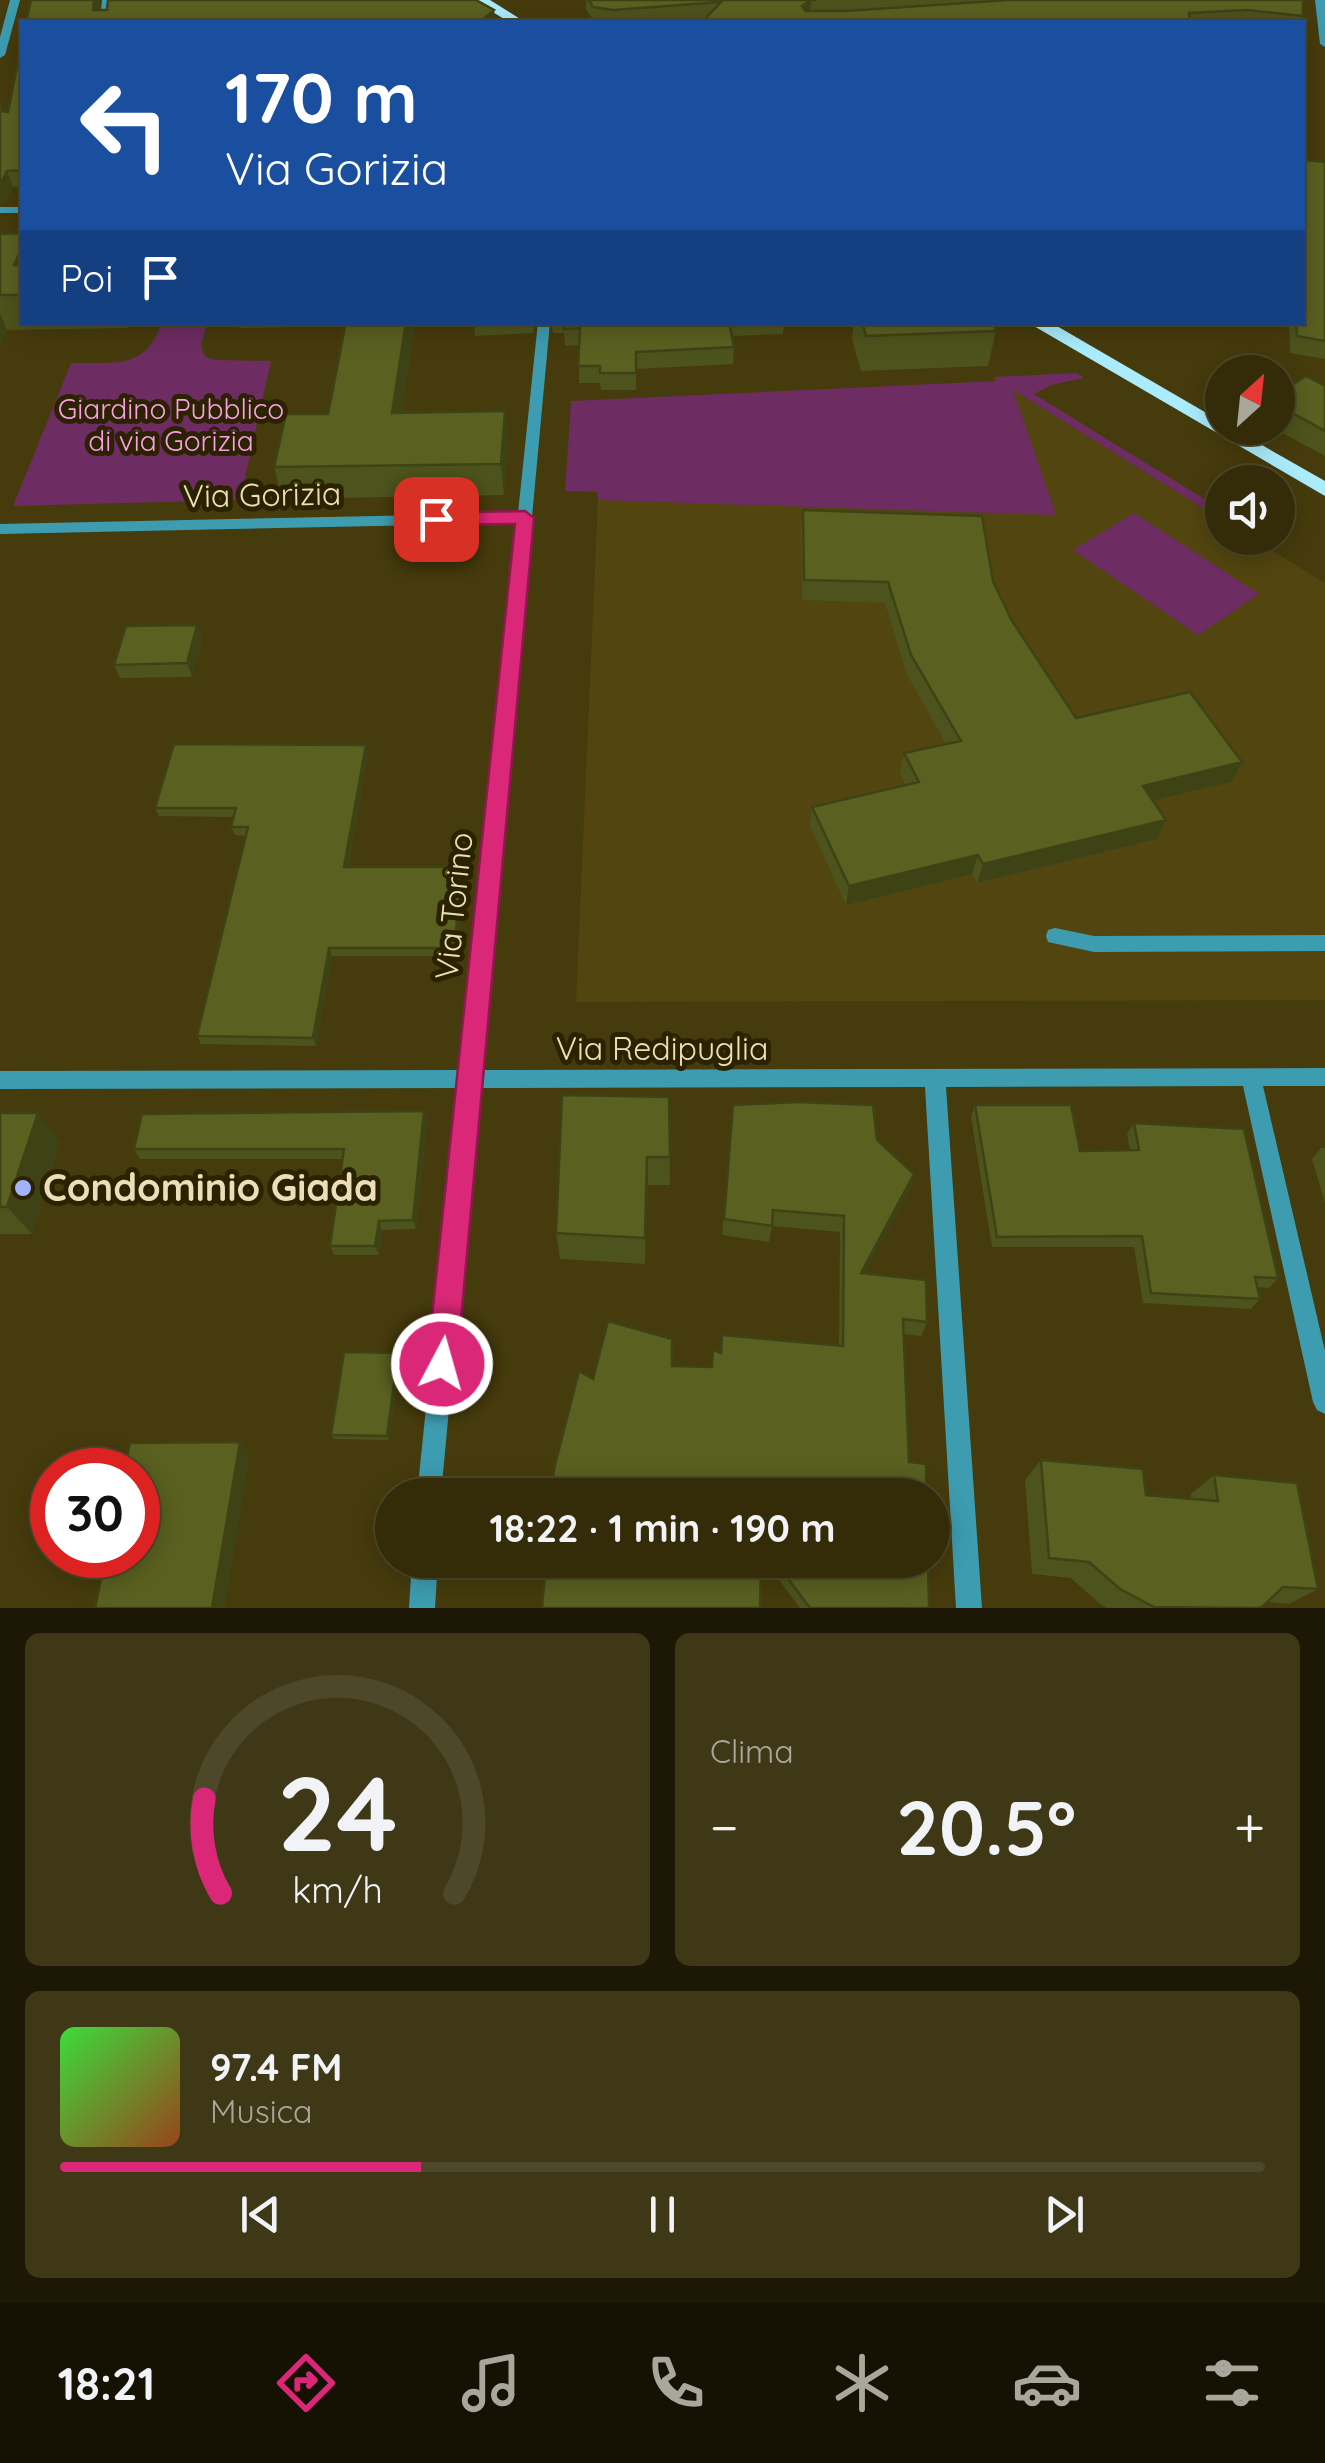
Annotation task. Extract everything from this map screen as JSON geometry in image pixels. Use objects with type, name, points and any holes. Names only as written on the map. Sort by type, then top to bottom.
[{"type":"main road","points":[[480,0],[509,20]]},
{"type":"main road","points":[[1041,325],[1325,490]]},
{"type":"street","points":[[2,48],[15,0]]},
{"type":"street","points":[[1320,0],[1325,44]]},
{"type":"street","name":"Via Torino","points":[[432,1478],[544,325]]},
{"type":"street","name":"Via Gorizia","points":[[0,529],[525,518]]},
{"type":"street","points":[[1055,936],[1094,944],[1325,943]]},
{"type":"street","name":"Via Redipuglia","points":[[0,1080],[1325,1077]]},
{"type":"street","points":[[936,1078],[969,1608]]},
{"type":"street","points":[[1252,1078],[1325,1402]]},
{"type":"street","points":[[422,1608],[424,1578]]},
{"type":"shaded area","points":[[999,381],[1205,509],[1205,555],[1279,555],[1325,583],[1325,1000],[576,1002],[598,500],[644,500]]},
{"type":"green space","name":"Giardino Pubblico di via Gorizia","points":[[161,325],[206,325],[201,346],[205,356],[214,360],[271,361],[240,500],[13,506],[71,363],[127,361],[147,349]]},
{"type":"green space","points":[[1077,373],[1084,378],[1051,385],[1034,394],[1205,500],[1205,509],[1013,390],[1056,515],[598,500],[597,492],[565,491],[571,401],[997,381],[993,377]]},
{"type":"green space","points":[[1134,513],[1259,594],[1198,635],[1073,550]]},
{"type":"building","points":[[31,0],[94,0],[93,10],[107,10],[108,0],[476,0],[494,10],[482,20],[26,20]]},
{"type":"building","points":[[589,0],[811,0],[802,6],[806,11],[846,11],[1009,0],[1303,0],[1303,16],[1247,10],[1189,13],[1190,20],[704,20],[721,2],[613,10],[593,7]]},
{"type":"building","points":[[20,50],[20,170],[7,171],[0,185],[0,111],[8,112]]},
{"type":"building","points":[[1305,149],[1306,160],[1325,162],[1325,341],[1297,336],[1296,325],[1305,325]]},
{"type":"building","points":[[20,233],[20,252],[14,265],[20,265],[20,295],[0,295],[0,234]]},
{"type":"building","points":[[345,325],[406,325],[392,413],[505,411],[501,464],[274,467],[286,414],[328,414]]},
{"type":"building","points":[[565,325],[730,325],[734,347],[636,352],[636,373],[600,373],[600,366],[578,366],[580,328],[564,329]]},
{"type":"building","points":[[863,325],[993,325],[996,331],[866,336]]},
{"type":"building","points":[[1306,376],[1325,386],[1325,431],[1295,414],[1295,383]]},
{"type":"building","points":[[803,510],[982,516],[993,581],[1012,621],[1076,718],[1190,692],[1242,762],[1143,786],[1166,820],[983,864],[978,855],[849,886],[812,807],[919,782],[904,753],[961,741],[911,655],[888,582],[804,580]]},
{"type":"building","points":[[197,625],[187,663],[114,665],[126,626]]},
{"type":"building","points":[[174,744],[366,745],[344,867],[463,867],[454,948],[329,948],[313,1038],[197,1036],[248,827],[231,827],[236,808],[155,808]]},
{"type":"building","points":[[562,1095],[669,1097],[670,1157],[647,1157],[645,1238],[556,1233]]},
{"type":"building","points":[[733,1105],[873,1105],[877,1140],[914,1174],[861,1273],[926,1280],[927,1322],[903,1319],[909,1462],[926,1464],[926,1478],[553,1478],[579,1371],[593,1379],[608,1321],[672,1339],[672,1366],[712,1367],[713,1350],[721,1353],[722,1335],[843,1346],[844,1216],[773,1210],[772,1226],[724,1219]]},
{"type":"building","points":[[975,1105],[1071,1105],[1080,1151],[1139,1150],[1134,1123],[1244,1129],[1278,1278],[1255,1277],[1260,1299],[1151,1293],[1142,1236],[997,1237]]},
{"type":"building","points":[[424,1111],[413,1220],[379,1221],[375,1246],[330,1246],[344,1149],[134,1149],[142,1114]]},
{"type":"building","points":[[0,1113],[38,1113],[7,1207],[0,1207]]},
{"type":"building","points":[[344,1352],[398,1353],[387,1436],[331,1435]]},
{"type":"building","points":[[240,1442],[212,1608],[95,1608],[101,1578],[160,1578],[160,1448],[129,1448],[130,1443]]},
{"type":"building","points":[[1041,1460],[1143,1469],[1146,1495],[1218,1501],[1214,1475],[1297,1483],[1318,1589],[1283,1587],[1258,1608],[1154,1607],[1120,1589],[1089,1562],[1049,1558]]},
{"type":"building","points":[[544,1578],[761,1578],[760,1608],[542,1608]]},
{"type":"building","points":[[788,1578],[928,1578],[929,1608],[810,1608]]},
{"type":"place","name":"Condominio Giada","points":[[23,1188]]},
{"type":"route","points":[[436,519],[525,518],[442,1364]]}]
